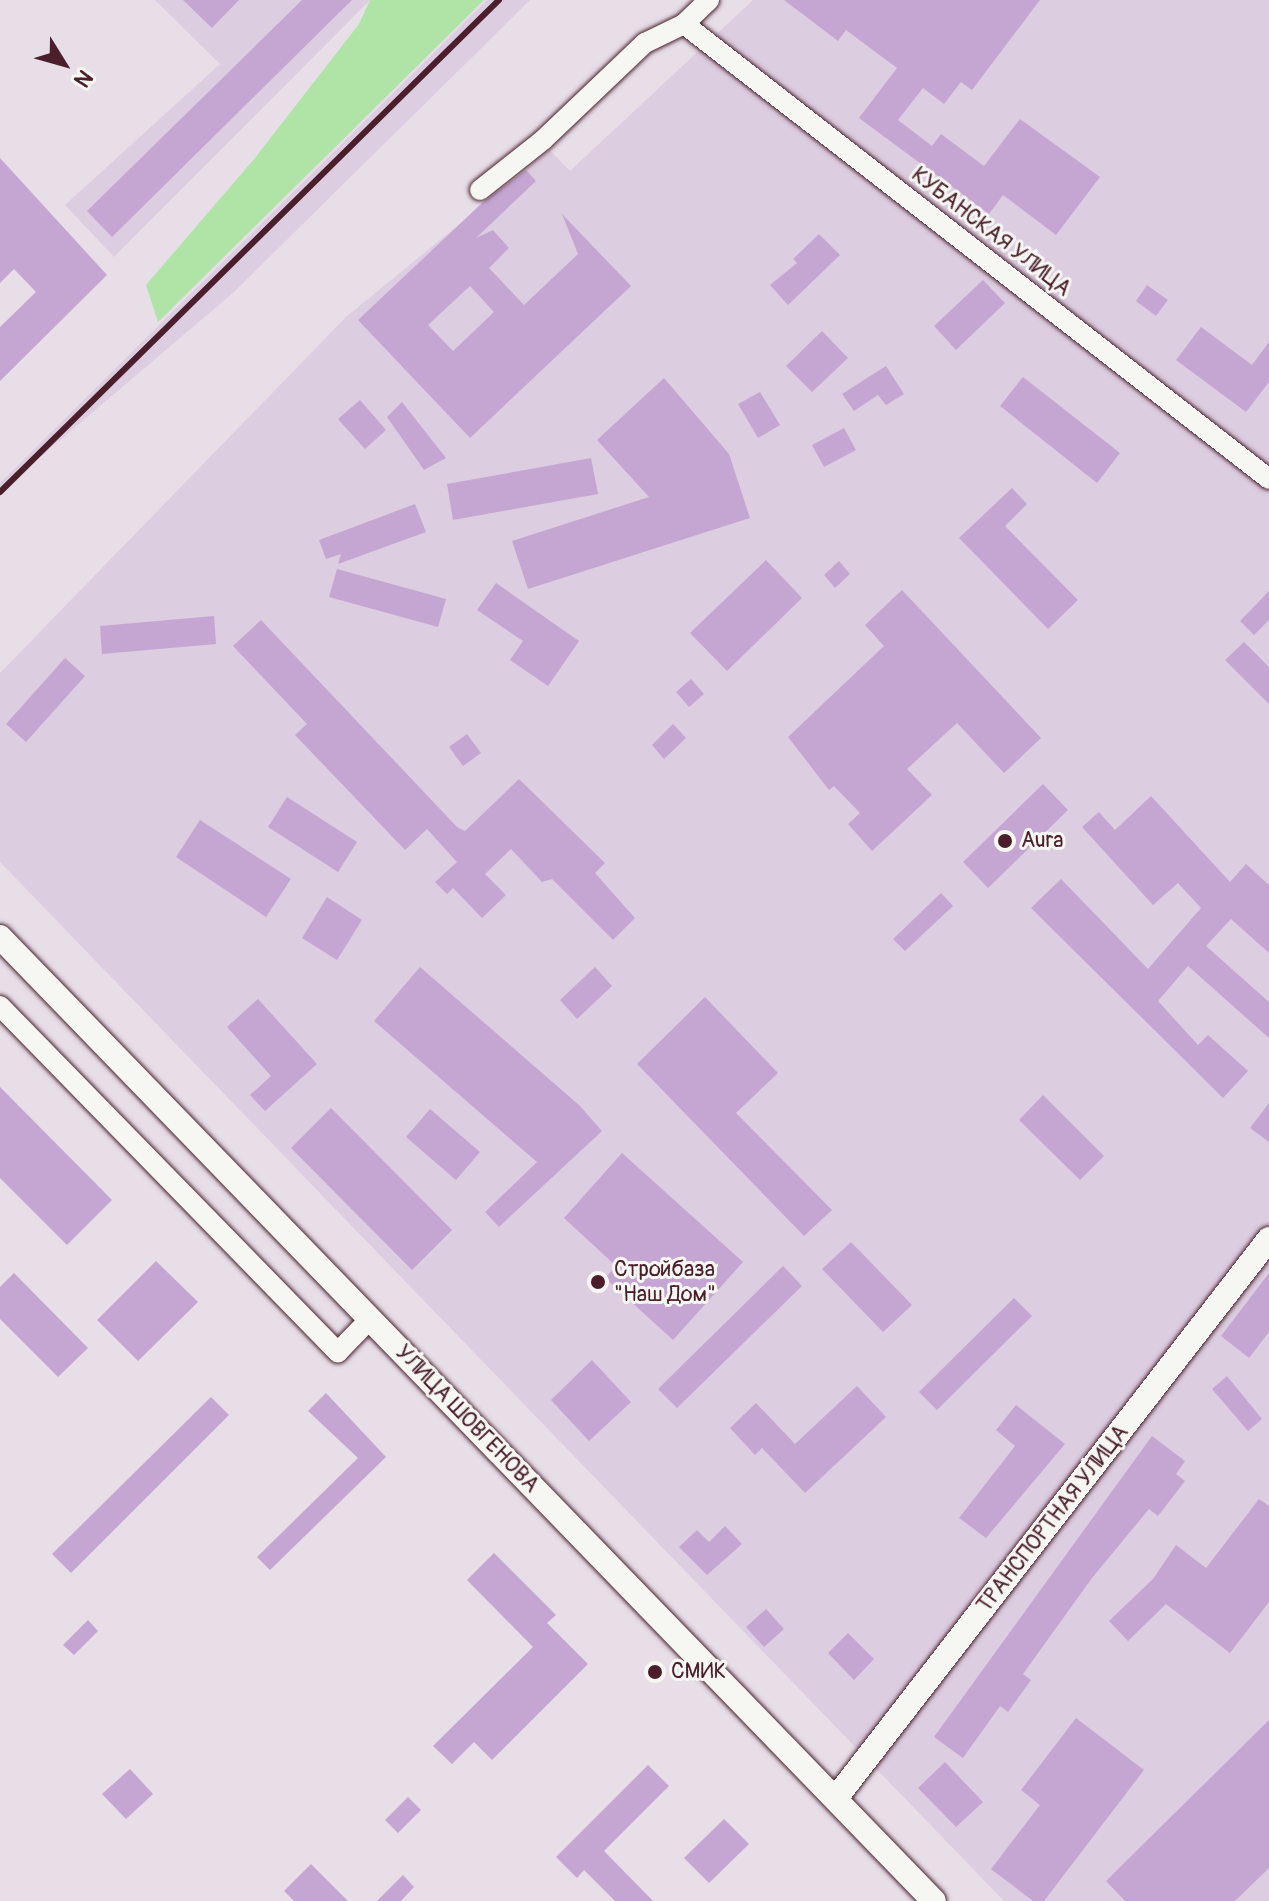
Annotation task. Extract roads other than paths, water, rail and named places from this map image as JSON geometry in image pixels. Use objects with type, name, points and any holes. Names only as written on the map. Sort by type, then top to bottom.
[{"type":"street","points":[[480,190],[543,140],[645,43],[684,24],[709,0]]},
{"type":"street","name":"КУБАНСКАЯ УЛИЦА","points":[[684,24],[1269,479]]},
{"type":"street","name":"УЛИЦА ШОВГЕНОВА","points":[[0,937],[934,1901]]},
{"type":"street","points":[[0,1006],[338,1352],[370,1319]]},
{"type":"street","name":"ТРАНСПОРТНАЯ УЛИЦА","points":[[836,1798],[1269,1239]]},
{"type":"railway","points":[[0,492],[499,0]]},
{"type":"place","name":"Aura","points":[[1005,841]]},
{"type":"place","name":"Стройбаза \"Наш Дом\"","points":[[598,1282]]},
{"type":"place","name":"СМИК","points":[[655,1672]]}]
